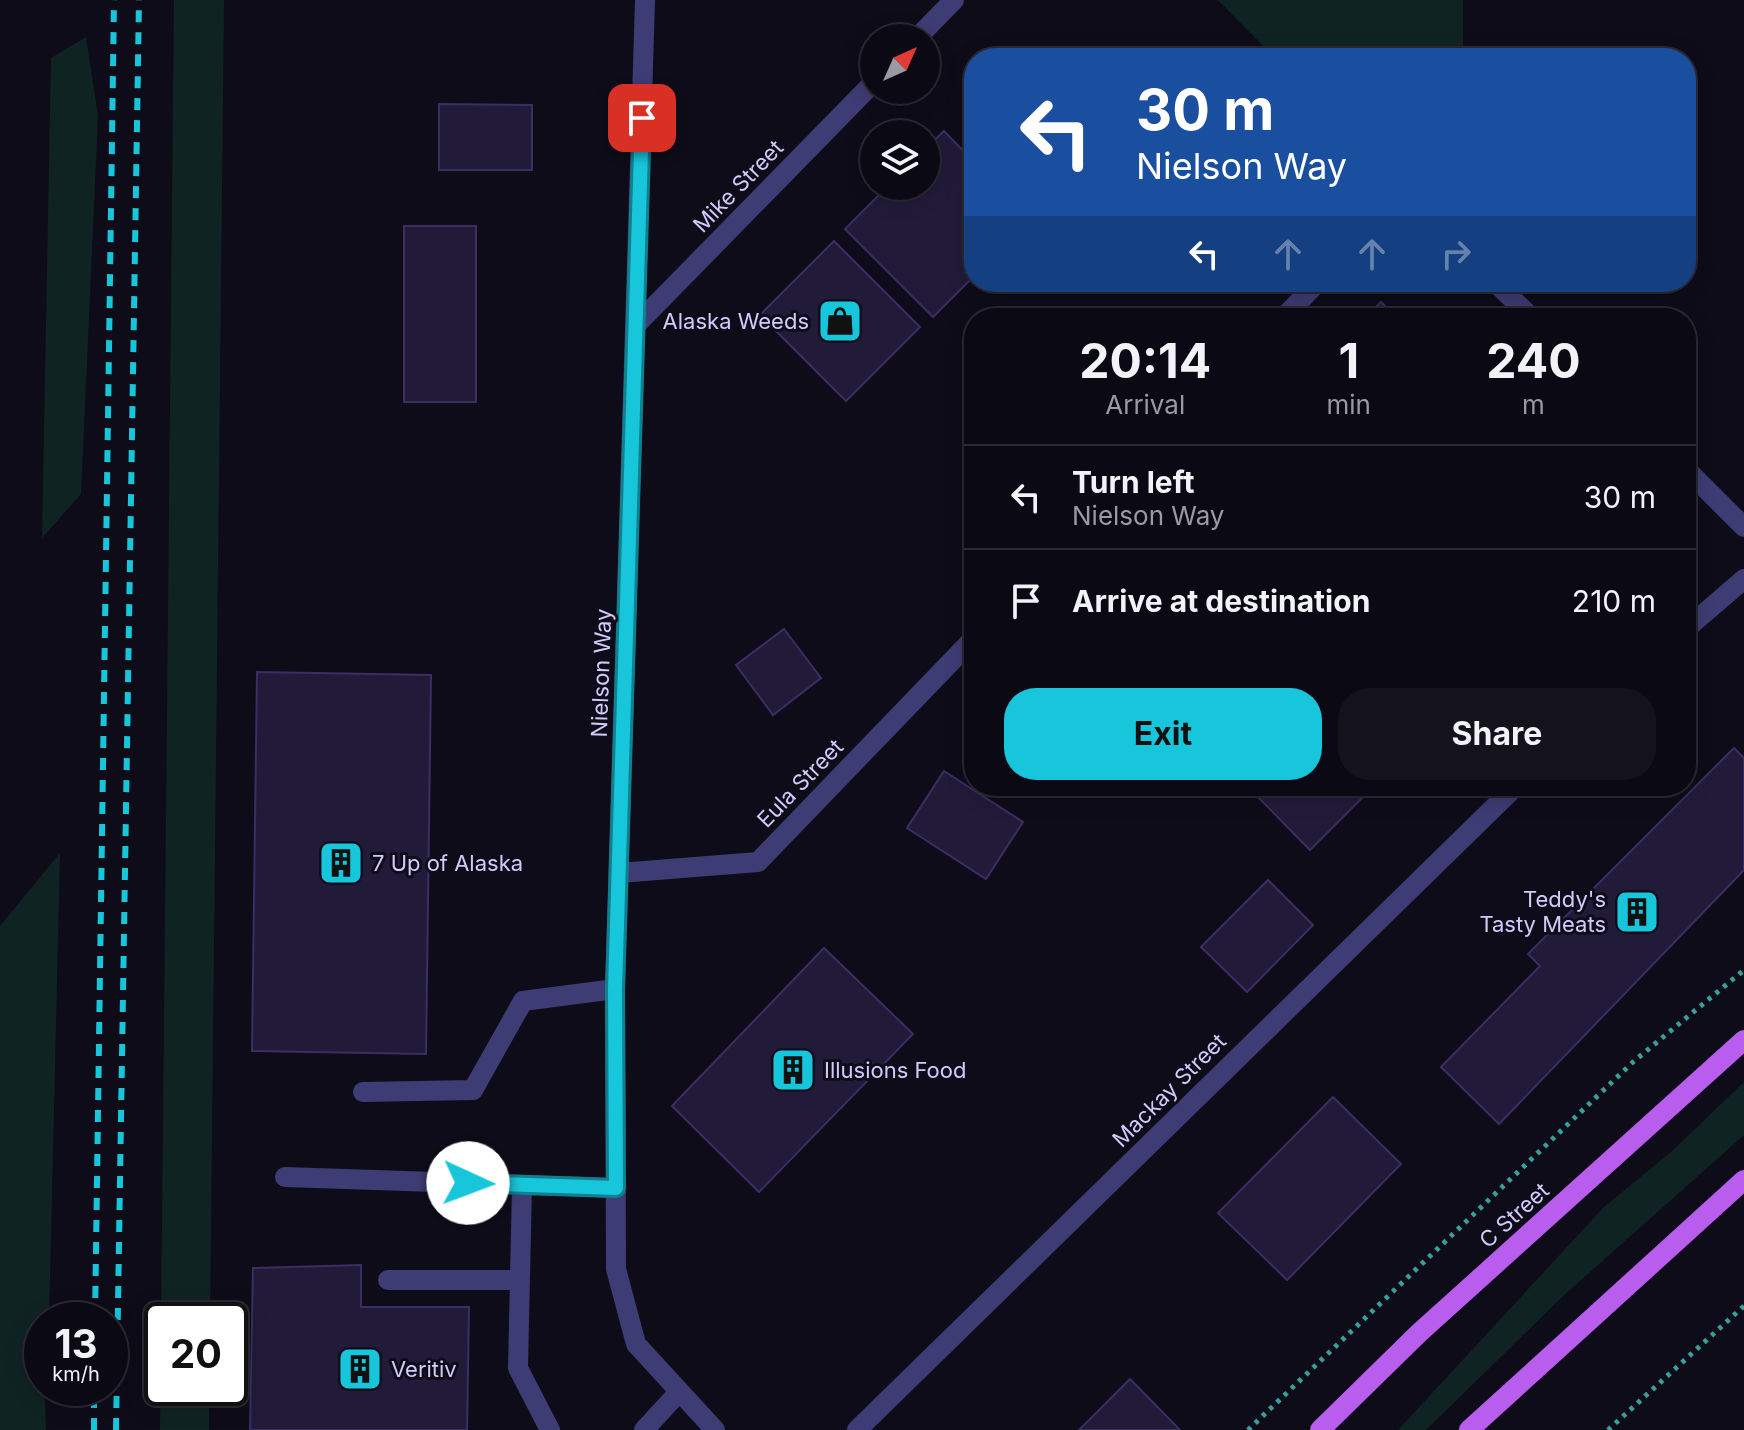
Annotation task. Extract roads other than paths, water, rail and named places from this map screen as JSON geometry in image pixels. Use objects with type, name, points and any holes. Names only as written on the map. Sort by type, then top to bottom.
[{"type":"main road","name":"C Street","points":[[1320,1430],[1419,1333],[1744,1040]]},
{"type":"main road","points":[[1469,1430],[1744,1180]]},
{"type":"street","name":"Nielson Way","points":[[645,0],[615,989],[616,1269],[636,1344],[679,1392]]},
{"type":"street","points":[[931,24],[954,0]]},
{"type":"street","name":"Mike Street","points":[[636,325],[860,96]]},
{"type":"street","points":[[1293,308],[1308,292]]},
{"type":"street","points":[[1505,292],[1522,308]]},
{"type":"street","points":[[1696,479],[1744,527]]},
{"type":"street","points":[[1696,620],[1744,579]]},
{"type":"street","name":"Eula Street","points":[[619,873],[758,862],[964,648]]},
{"type":"street","name":"Mackay Street","points":[[857,1430],[1506,796]]},
{"type":"street","points":[[363,1092],[473,1090],[523,1001],[615,989]]},
{"type":"street","points":[[285,1177],[616,1188]]},
{"type":"street","points":[[522,1185],[518,1368],[550,1430]]},
{"type":"street","points":[[388,1280],[520,1280]]},
{"type":"street","points":[[644,1430],[679,1392],[715,1430]]},
{"type":"railway","points":[[95,1302],[114,0]]},
{"type":"railway","points":[[116,1430],[139,0]]},
{"type":"railway","points":[[94,1406],[94,1430]]},
{"type":"place","name":"Alaska Weeds","points":[[840,321]]},
{"type":"place","name":"7 Up of Alaska","points":[[341,863]]},
{"type":"place","name":"Teddy's Tasty Meats","points":[[1637,912]]},
{"type":"place","name":"Illusions Food","points":[[793,1070]]},
{"type":"place","name":"Veritiv","points":[[360,1369]]}]
